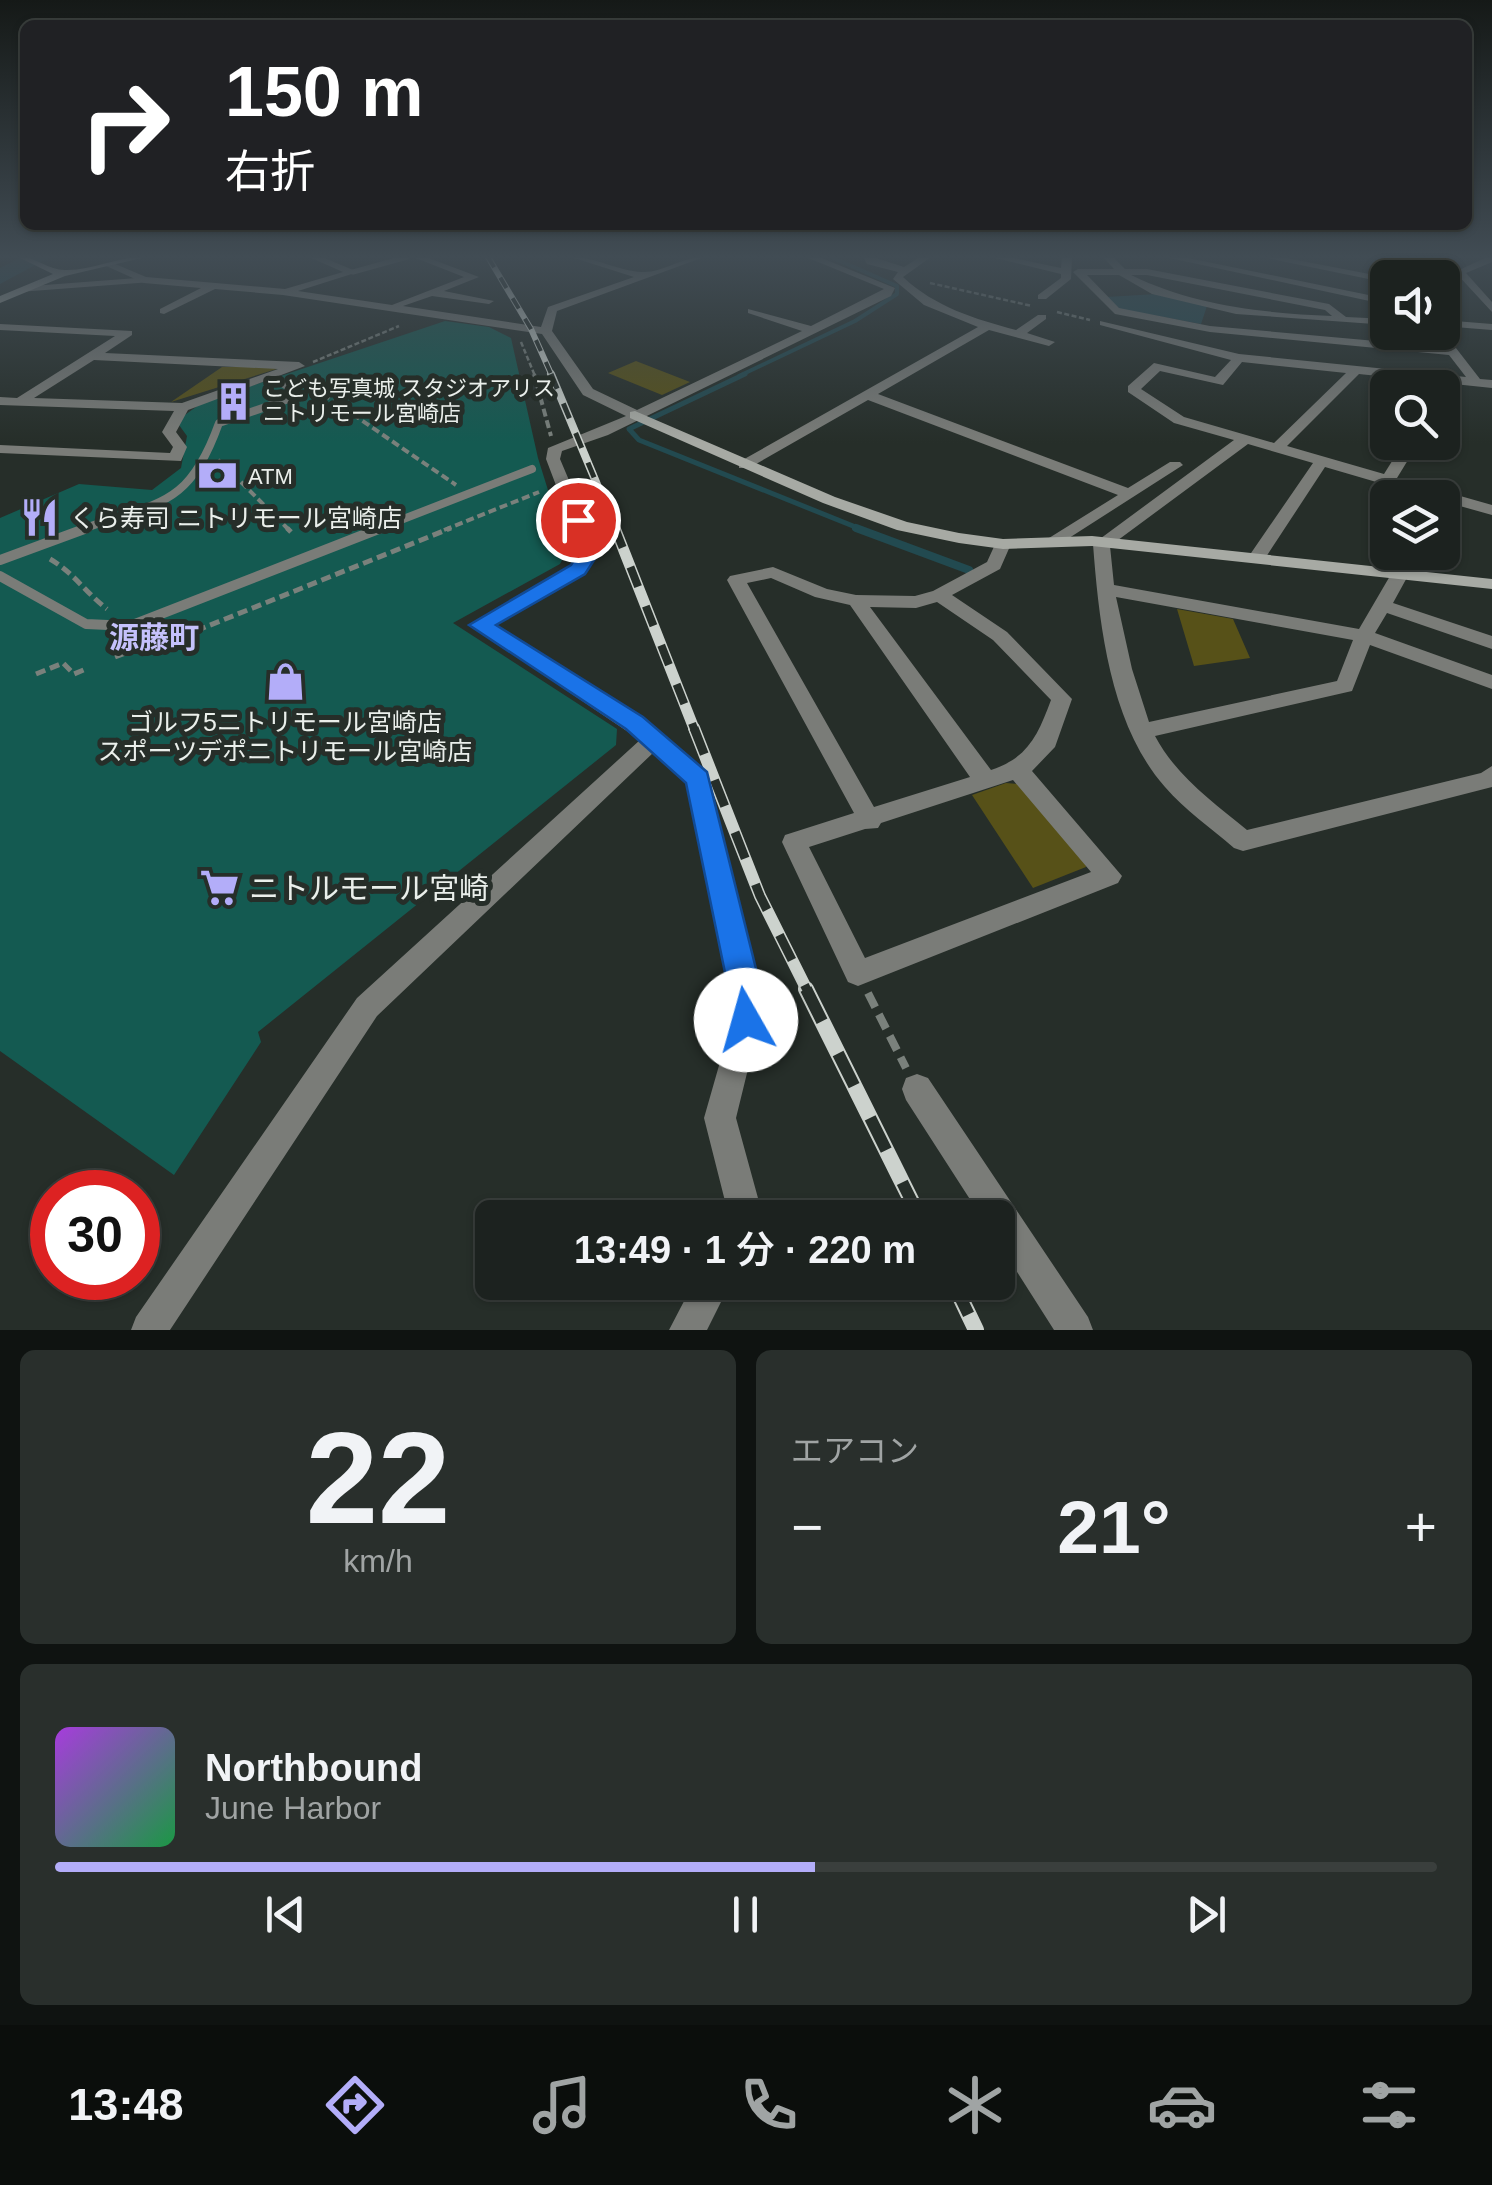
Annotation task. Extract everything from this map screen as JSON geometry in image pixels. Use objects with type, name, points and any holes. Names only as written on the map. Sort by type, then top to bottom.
[{"type":"street","points":[[480,319],[546,331]]},
{"type":"street","points":[[549,319],[546,331],[588,392],[744,465],[903,526],[1004,544],[1101,544],[1258,556],[1492,584]]},
{"type":"street","points":[[777,319],[814,331]]},
{"type":"street","points":[[742,1200],[720,1118],[746,1020],[746,997],[698,778],[635,723],[480,625],[578,570],[590,551],[553,460],[555,448],[604,432],[838,319]]},
{"type":"street","points":[[970,319],[1049,342]]},
{"type":"street","points":[[1018,334],[1039,319]]},
{"type":"street","points":[[1155,319],[1210,330],[1454,352],[1476,382]]},
{"type":"street","points":[[1200,350],[1212,319]]},
{"type":"street","points":[[1343,319],[1370,321]]},
{"type":"street","points":[[1104,323],[1170,336],[1200,350],[1239,358],[1370,373]]},
{"type":"street","points":[[1460,324],[1492,326]]},
{"type":"street","points":[[744,465],[988,326]]},
{"type":"street","points":[[0,327],[128,332],[0,413]]},
{"type":"street","points":[[91,356],[300,366]]},
{"type":"street","points":[[1239,358],[1218,382],[1158,366],[1133,390],[1179,420],[1388,480],[1401,460]]},
{"type":"street","points":[[0,401],[183,406],[300,366]]},
{"type":"street","points":[[1278,447],[1354,372]]},
{"type":"street","points":[[1460,380],[1492,384]]},
{"type":"street","points":[[870,396],[1130,494]]},
{"type":"street","points":[[0,449],[176,458],[180,447],[169,432],[183,406]]},
{"type":"street","points":[[1101,544],[1247,438]]},
{"type":"street","points":[[1258,556],[1323,460]]},
{"type":"street","points":[[1056,542],[1176,466]]},
{"type":"street","points":[[1460,501],[1492,510]]},
{"type":"street","points":[[870,821],[736,580],[773,572],[821,593],[856,601],[916,602],[939,595],[994,566],[1004,544]]},
{"type":"street","points":[[1101,544],[1104,589],[1140,732],[1169,778],[1243,841],[1490,779],[1492,774]]},
{"type":"street","points":[[1140,732],[1344,686],[1364,636],[1404,570]]},
{"type":"street","points":[[1104,589],[1364,636],[1492,682]]},
{"type":"street","points":[[939,595],[1000,636],[1062,699],[1044,748],[1018,770],[870,821],[794,842],[858,973],[1109,876],[1018,770]]},
{"type":"street","points":[[856,601],[986,781]]},
{"type":"street","points":[[1384,606],[1492,642]]},
{"type":"street","points":[[149,1330],[367,1007],[653,740]]},
{"type":"street","points":[[917,1089],[1075,1330]]},
{"type":"street","points":[[687,1330],[704,1300]]},
{"type":"lane","points":[[0,560],[181,493],[204,465],[219,423],[300,395],[281,382]]},
{"type":"lane","points":[[0,576],[86,624],[130,626],[532,470]]},
{"type":"path","points":[[300,366],[387,333],[411,319]]},
{"type":"path","points":[[1088,319],[1104,323]]},
{"type":"path","points":[[513,328],[530,358],[536,392],[555,448]]},
{"type":"path","points":[[310,388],[317,386],[462,489]]},
{"type":"path","points":[[216,458],[291,532]]},
{"type":"path","points":[[115,657],[143,646],[146,651],[539,492]]},
{"type":"path","points":[[484,506],[492,512]]},
{"type":"path","points":[[327,568],[334,575]]},
{"type":"path","points":[[36,674],[62,663],[74,674],[86,669]]},
{"type":"path","points":[[858,973],[917,1089]]},
{"type":"shaded area","points":[[636,361],[690,382],[662,395],[608,373]]},
{"type":"shaded area","points":[[222,367],[283,367],[171,402]]},
{"type":"shaded area","points":[[1177,609],[1233,619],[1250,658],[1194,666]]},
{"type":"shaded area","points":[[1006,783],[1018,784],[1085,860],[1086,867],[1033,888],[972,795]]},
{"type":"water","points":[[1174,319],[1203,319],[1201,324]]},
{"type":"building","name":"ニトルモール宮崎","points":[[445,321],[489,327],[511,338],[538,458],[567,551],[560,564],[453,623],[617,729],[616,745],[258,1032],[261,1042],[174,1175],[0,1051],[0,518],[79,484],[152,490],[181,468],[187,436],[179,425],[182,417],[203,402]]},
{"type":"waterway","points":[[739,376],[858,319]]},
{"type":"waterway","points":[[745,374],[629,429],[639,440],[863,530]]},
{"type":"waterway","points":[[856,528],[969,570]]},
{"type":"railway","points":[[525,319],[552,376]]},
{"type":"railway","points":[[551,374],[616,530]]},
{"type":"railway","points":[[615,528],[695,731]]},
{"type":"railway","points":[[694,728],[760,896],[808,992]]},
{"type":"railway","points":[[806,989],[911,1200]]},
{"type":"railway","points":[[962,1300],[976,1330]]},
{"type":"place","name":"こども写真城 スタジオアリス ニトリモール宮崎店","points":[[233,401]]},
{"type":"place","name":"ATM","points":[[218,476]]},
{"type":"place","name":"くら寿司 ニトリモール宮崎店","points":[[40,518]]},
{"type":"place","name":"ゴルフ5ニトリモール宮崎店 スポーツデポニトリモール宮崎店","points":[[285,681]]},
{"type":"place","name":"ニトルモール宮崎","points":[[219,888]]},
{"type":"district","name":"源藤町","points":[[154,637]]},
{"type":"route","points":[[578,520],[590,551],[578,570],[480,625],[635,723],[698,778],[746,997],[746,1020]]}]
